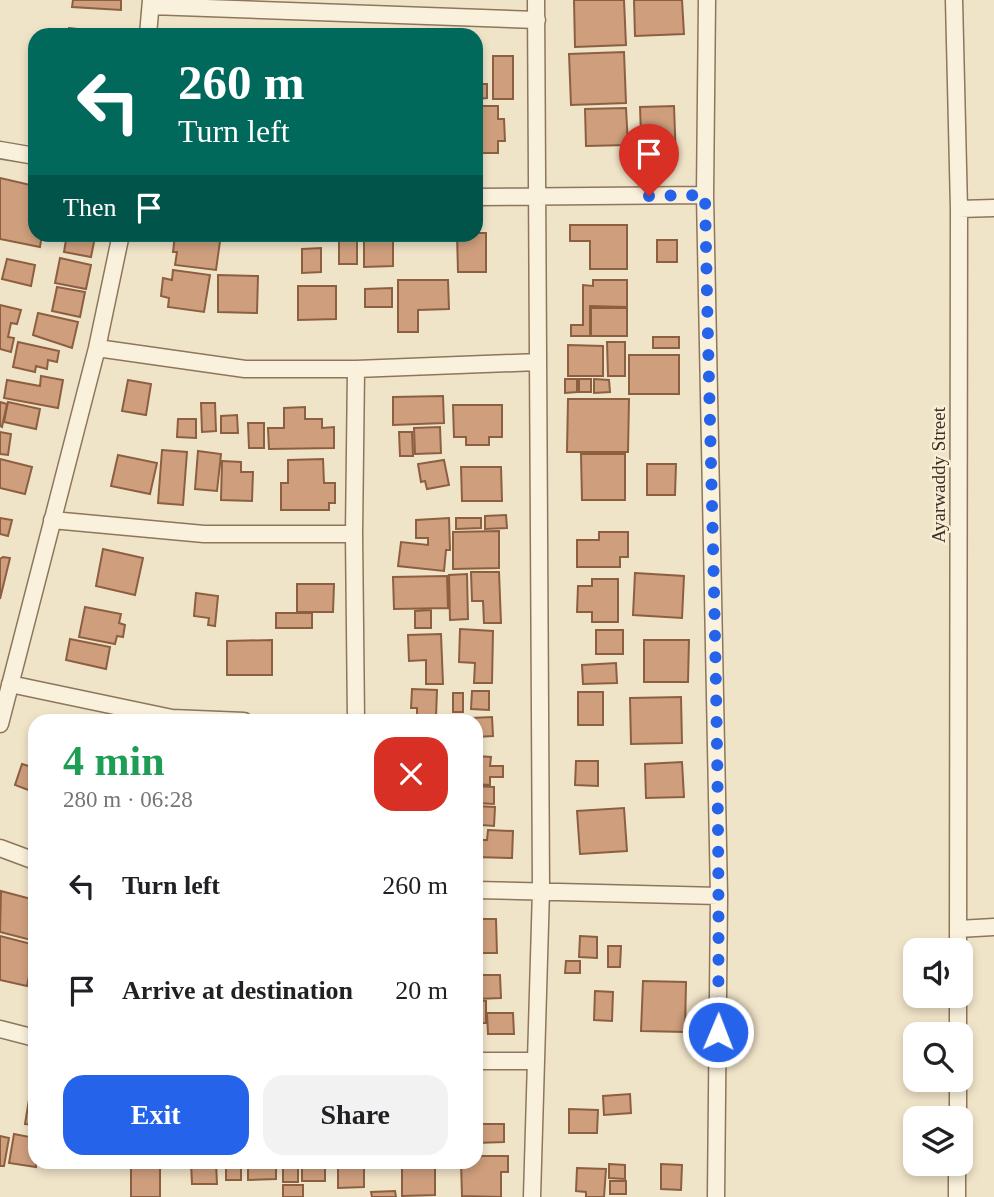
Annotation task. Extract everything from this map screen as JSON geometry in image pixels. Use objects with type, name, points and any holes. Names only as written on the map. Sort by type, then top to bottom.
[{"type":"street","points":[[532,1197],[541,890],[537,0]]},
{"type":"street","points":[[707,0],[705,195],[719,895],[716,1197]]},
{"type":"street","name":"Ayarwaddy Street","points":[[954,0],[959,209],[958,938]]},
{"type":"street","points":[[149,28],[151,3],[537,20]]},
{"type":"street","points":[[0,150],[28,155]]},
{"type":"street","points":[[483,197],[705,195]]},
{"type":"street","points":[[959,209],[994,208]]},
{"type":"street","points":[[0,724],[97,348],[119,242]]},
{"type":"street","points":[[97,348],[245,369],[356,369],[538,362]]},
{"type":"street","points":[[356,369],[356,714]]},
{"type":"street","points":[[52,520],[204,534],[354,534]]},
{"type":"street","points":[[10,684],[153,714]]},
{"type":"street","points":[[0,848],[28,858]]},
{"type":"street","points":[[483,890],[719,895]]},
{"type":"street","points":[[958,929],[994,927]]},
{"type":"street","points":[[0,1029],[28,1036]]},
{"type":"street","points":[[483,1061],[536,1061]]},
{"type":"street","points":[[957,1176],[957,1197]]},
{"type":"building","points":[[73,0],[121,0],[121,10],[72,7]]},
{"type":"building","points":[[574,0],[624,0],[626,45],[575,47]]},
{"type":"building","points":[[634,0],[682,0],[684,34],[635,36]]},
{"type":"building","points":[[624,52],[626,103],[571,105],[569,54]]},
{"type":"building","points":[[493,56],[513,56],[513,99],[493,99]]},
{"type":"building","points":[[483,84],[487,84],[487,98],[483,98]]},
{"type":"building","points":[[483,106],[498,106],[498,119],[504,119],[505,141],[498,141],[498,153],[483,153]]},
{"type":"building","points":[[674,106],[676,161],[642,162],[640,107]]},
{"type":"building","points":[[626,108],[628,145],[586,146],[585,109]]},
{"type":"building","points":[[0,178],[28,184],[28,242],[41,242],[40,247],[0,239]]},
{"type":"building","points":[[570,225],[627,225],[627,269],[590,269],[590,241],[570,241]]},
{"type":"building","points":[[483,233],[486,233],[486,272],[458,272],[457,242],[483,242]]},
{"type":"building","points":[[657,240],[677,240],[677,262],[657,262]]},
{"type":"building","points":[[66,242],[94,242],[91,257],[64,252]]},
{"type":"building","points":[[174,242],[220,242],[216,270],[175,265],[177,252],[173,252]]},
{"type":"building","points":[[339,242],[357,242],[357,264],[339,264]]},
{"type":"building","points":[[364,242],[393,242],[393,266],[364,267]]},
{"type":"building","points":[[321,248],[321,272],[302,273],[302,249]]},
{"type":"building","points":[[60,258],[91,265],[86,289],[55,283]]},
{"type":"building","points":[[7,259],[35,265],[31,286],[2,279]]},
{"type":"building","points":[[173,270],[210,275],[204,312],[168,307],[169,298],[161,296],[163,278],[172,280]]},
{"type":"building","points":[[218,275],[258,276],[257,313],[218,312]]},
{"type":"building","points":[[398,280],[448,280],[449,309],[418,310],[418,332],[398,332]]},
{"type":"building","points":[[593,280],[627,280],[627,307],[590,306],[590,336],[571,336],[571,325],[583,325],[583,285],[593,286]]},
{"type":"building","points":[[298,286],[336,286],[336,319],[298,320]]},
{"type":"building","points":[[57,287],[85,292],[80,317],[52,311]]},
{"type":"building","points":[[392,288],[392,307],[365,307],[365,289]]},
{"type":"building","points":[[0,305],[21,310],[17,324],[11,323],[8,337],[14,338],[11,352],[0,349]]},
{"type":"building","points":[[591,308],[627,308],[627,336],[591,336]]},
{"type":"building","points":[[38,313],[78,322],[72,348],[33,335]]},
{"type":"building","points":[[653,337],[679,337],[679,348],[653,348]]},
{"type":"building","points":[[18,342],[59,351],[57,362],[48,360],[47,369],[36,366],[35,372],[13,367]]},
{"type":"building","points":[[607,342],[625,342],[625,376],[608,376]]},
{"type":"building","points":[[568,345],[603,346],[603,376],[568,376]]},
{"type":"building","points":[[629,355],[679,355],[679,394],[629,394]]},
{"type":"building","points":[[41,376],[63,380],[58,408],[4,398],[7,380],[40,386]]},
{"type":"building","points":[[565,379],[577,379],[577,392],[565,393]]},
{"type":"building","points":[[579,379],[591,379],[591,392],[579,392]]},
{"type":"building","points":[[594,379],[609,380],[610,392],[594,393]]},
{"type":"building","points":[[128,380],[151,384],[146,415],[122,411]]},
{"type":"building","points":[[443,396],[444,423],[393,425],[393,397]]},
{"type":"building","points":[[568,399],[629,399],[628,452],[567,452]]},
{"type":"building","points":[[0,402],[7,404],[2,427],[0,426]]},
{"type":"building","points":[[8,402],[40,409],[36,429],[4,422]]},
{"type":"building","points":[[201,403],[215,403],[216,431],[202,432]]},
{"type":"building","points":[[453,405],[502,405],[502,437],[489,437],[489,445],[466,445],[466,437],[454,437]]},
{"type":"building","points":[[305,407],[305,419],[322,419],[322,428],[334,427],[334,448],[269,449],[268,428],[284,428],[284,408]]},
{"type":"building","points":[[237,415],[238,433],[221,433],[221,416]]},
{"type":"building","points":[[178,419],[196,419],[196,438],[177,437]]},
{"type":"building","points":[[248,423],[264,423],[264,448],[249,448]]},
{"type":"building","points":[[440,427],[441,453],[415,454],[414,428]]},
{"type":"building","points":[[0,432],[11,434],[8,455],[0,454]]},
{"type":"building","points":[[399,432],[412,432],[413,456],[400,456]]},
{"type":"building","points":[[162,450],[187,452],[183,505],[158,503]]},
{"type":"building","points":[[198,451],[221,454],[217,491],[195,489]]},
{"type":"building","points":[[581,454],[625,454],[625,500],[582,500]]},
{"type":"building","points":[[118,455],[157,463],[150,494],[111,486]]},
{"type":"building","points":[[0,459],[32,467],[25,494],[0,488]]},
{"type":"building","points":[[323,459],[324,483],[335,483],[335,503],[329,503],[329,510],[281,510],[281,483],[288,483],[288,460]]},
{"type":"building","points":[[444,460],[449,485],[427,489],[425,481],[421,482],[418,464]]},
{"type":"building","points":[[222,461],[241,462],[241,472],[253,472],[252,501],[221,500]]},
{"type":"building","points":[[647,464],[676,464],[675,495],[647,495]]},
{"type":"building","points":[[461,467],[501,467],[502,501],[462,501]]},
{"type":"building","points":[[506,515],[507,528],[485,529],[485,516]]},
{"type":"building","points":[[0,518],[12,520],[8,536],[0,534]]},
{"type":"building","points":[[449,518],[450,550],[446,550],[444,571],[398,566],[401,542],[428,545],[428,538],[416,538],[416,520]]},
{"type":"building","points":[[456,518],[481,518],[481,528],[456,529]]},
{"type":"building","points":[[499,531],[499,568],[453,569],[453,532]]},
{"type":"building","points":[[599,532],[628,532],[628,557],[620,557],[620,567],[577,567],[577,540],[599,540]]},
{"type":"building","points":[[103,549],[143,558],[135,595],[96,586]]},
{"type":"building","points":[[10,558],[0,599],[0,559]]},
{"type":"building","points":[[471,572],[499,572],[501,623],[484,623],[483,601],[472,601]]},
{"type":"building","points":[[635,573],[684,576],[682,618],[633,615]]},
{"type":"building","points":[[467,574],[468,619],[450,620],[449,575]]},
{"type":"building","points":[[447,576],[448,608],[394,609],[393,577]]},
{"type":"building","points":[[592,579],[618,579],[618,622],[592,622],[592,612],[577,612],[578,586],[592,586]]},
{"type":"building","points":[[297,584],[334,584],[333,612],[297,612]]},
{"type":"building","points":[[196,593],[218,596],[215,626],[208,625],[209,618],[194,616]]},
{"type":"building","points":[[85,607],[121,614],[119,623],[125,625],[123,637],[117,636],[115,644],[79,637]]},
{"type":"building","points":[[431,610],[431,628],[415,628],[415,611]]},
{"type":"building","points":[[276,613],[312,613],[312,628],[276,628]]},
{"type":"building","points":[[460,629],[493,631],[492,683],[474,683],[475,663],[459,662]]},
{"type":"building","points":[[596,630],[623,630],[623,654],[596,654]]},
{"type":"building","points":[[441,634],[443,684],[426,684],[426,660],[409,661],[408,635]]},
{"type":"building","points":[[70,639],[110,647],[106,669],[66,660]]},
{"type":"building","points":[[272,640],[272,675],[227,675],[227,641]]},
{"type":"building","points":[[644,640],[689,640],[688,682],[644,682]]},
{"type":"building","points":[[616,663],[617,683],[583,684],[582,665]]},
{"type":"building","points":[[412,689],[437,690],[436,714],[417,714],[417,708],[411,708]]},
{"type":"building","points":[[472,691],[489,691],[489,710],[471,709]]},
{"type":"building","points":[[578,692],[603,692],[603,725],[578,725]]},
{"type":"building","points":[[453,693],[463,693],[463,712],[453,712]]},
{"type":"building","points":[[681,697],[682,743],[631,744],[630,698]]},
{"type":"building","points":[[483,717],[492,717],[493,736],[483,737]]},
{"type":"building","points":[[483,756],[491,757],[490,766],[503,766],[503,777],[490,777],[490,785],[483,784]]},
{"type":"building","points":[[576,761],[598,761],[598,786],[575,785]]},
{"type":"building","points":[[682,762],[684,797],[646,798],[645,764]]},
{"type":"building","points":[[22,764],[28,766],[28,790],[15,785]]},
{"type":"building","points":[[483,786],[494,787],[494,804],[483,803]]},
{"type":"building","points":[[483,806],[495,807],[494,826],[483,825]]},
{"type":"building","points":[[624,808],[627,851],[580,854],[577,811]]},
{"type":"building","points":[[488,830],[513,831],[512,858],[483,857],[483,840],[487,840]]},
{"type":"building","points":[[1,891],[28,898],[28,939],[0,932]]},
{"type":"building","points":[[483,919],[496,919],[497,953],[483,953]]},
{"type":"building","points":[[0,936],[28,943],[27,986],[0,980]]},
{"type":"building","points":[[580,936],[597,937],[597,958],[579,957]]},
{"type":"building","points":[[608,946],[621,946],[620,967],[608,967]]},
{"type":"building","points":[[566,961],[580,961],[580,973],[565,973]]},
{"type":"building","points":[[483,975],[500,975],[501,998],[483,999]]},
{"type":"building","points":[[643,981],[686,982],[685,1032],[641,1031]]},
{"type":"building","points":[[595,991],[613,992],[612,1021],[594,1020]]},
{"type":"building","points":[[483,1001],[486,1001],[486,1023],[483,1023]]},
{"type":"building","points":[[487,1013],[513,1013],[514,1034],[488,1034]]},
{"type":"building","points":[[630,1094],[631,1113],[604,1115],[603,1096]]},
{"type":"building","points":[[569,1109],[598,1110],[597,1133],[569,1133]]},
{"type":"building","points":[[483,1124],[504,1124],[504,1142],[483,1143]]},
{"type":"building","points":[[14,1134],[28,1137],[28,1166],[9,1163]]},
{"type":"building","points":[[0,1136],[9,1138],[4,1166],[0,1166]]},
{"type":"building","points":[[483,1156],[508,1156],[508,1172],[501,1172],[501,1197],[462,1196],[461,1169],[483,1169]]},
{"type":"building","points":[[609,1164],[625,1165],[625,1179],[609,1178]]},
{"type":"building","points":[[661,1164],[682,1165],[681,1190],[661,1189]]},
{"type":"building","points":[[577,1168],[606,1169],[604,1197],[586,1197],[586,1192],[576,1191]]},
{"type":"building","points":[[131,1169],[160,1169],[160,1197],[131,1197]]},
{"type":"building","points":[[191,1169],[216,1169],[217,1184],[192,1184]]},
{"type":"building","points":[[226,1169],[241,1169],[241,1180],[226,1180]]},
{"type":"building","points":[[248,1169],[276,1169],[276,1179],[248,1180]]},
{"type":"building","points":[[283,1169],[298,1169],[298,1182],[283,1182]]},
{"type":"building","points":[[302,1169],[325,1169],[325,1181],[302,1181]]},
{"type":"building","points":[[338,1169],[364,1169],[364,1187],[338,1188]]},
{"type":"building","points":[[402,1169],[435,1169],[435,1195],[402,1196]]},
{"type":"building","points":[[610,1181],[626,1181],[626,1194],[610,1194]]},
{"type":"building","points":[[283,1185],[303,1185],[303,1197],[283,1197]]},
{"type":"building","points":[[395,1191],[396,1197],[372,1197],[371,1192]]},
{"type":"route","points":[[649,196],[705,195],[717,719],[718,1032]]}]
